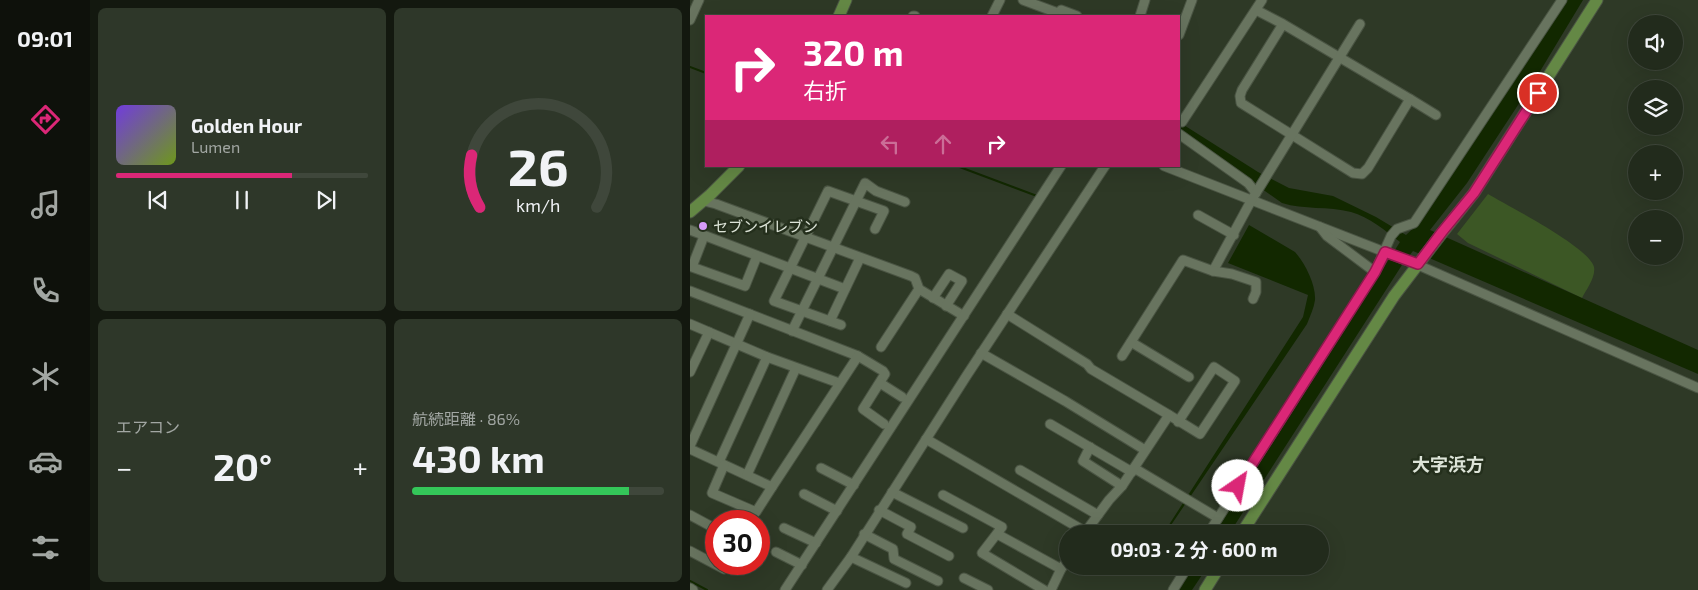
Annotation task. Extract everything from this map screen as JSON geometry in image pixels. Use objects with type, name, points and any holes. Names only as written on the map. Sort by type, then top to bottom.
[{"type":"main road","points":[[839,15],[846,0]]},
{"type":"main road","points":[[1247,525],[1394,296],[1474,193],[1597,0]]},
{"type":"main road","points":[[690,212],[704,201],[738,167]]},
{"type":"main road","points":[[1205,590],[1214,575]]},
{"type":"street","points":[[690,20],[699,0]]},
{"type":"street","points":[[992,15],[1000,0]]},
{"type":"street","points":[[1022,0],[1063,15]]},
{"type":"street","points":[[1038,0],[1075,15]]},
{"type":"street","points":[[1140,15],[1145,0]]},
{"type":"street","points":[[1180,32],[1192,0]]},
{"type":"street","points":[[1180,121],[1182,122],[1262,0]]},
{"type":"street","points":[[1214,525],[1375,272],[1394,233],[1414,223],[1562,0]]},
{"type":"street","points":[[1256,10],[1283,24],[1436,115]]},
{"type":"street","points":[[1283,24],[1242,90],[1240,100],[1244,107],[1353,174],[1362,174],[1368,168],[1410,100]]},
{"type":"street","points":[[1213,271],[1255,194],[1360,24]]},
{"type":"street","points":[[1180,135],[1248,183],[1255,194]]},
{"type":"street","points":[[785,590],[1060,167]]},
{"type":"street","points":[[827,590],[851,558],[879,510],[1104,167]]},
{"type":"street","points":[[1167,167],[1255,194],[1320,227],[1385,252],[1421,261],[1698,388]]},
{"type":"street","points":[[792,330],[865,183],[876,191],[905,202]]},
{"type":"street","points":[[841,325],[774,301],[828,191],[884,212],[875,229]]},
{"type":"street","points":[[704,201],[911,276],[914,278],[919,289],[964,316]]},
{"type":"street","points":[[1198,215],[1234,235]]},
{"type":"street","points":[[1320,227],[1327,236],[1375,272]]},
{"type":"street","points":[[690,230],[845,288]]},
{"type":"street","points":[[704,236],[692,267],[745,286],[757,256]]},
{"type":"street","points":[[830,321],[860,258]]},
{"type":"street","points":[[1122,356],[1183,260],[1213,271],[1232,274],[1256,282],[1256,292],[1253,299]]},
{"type":"street","points":[[933,298],[949,274],[962,281],[946,306]]},
{"type":"street","points":[[881,347],[919,289]]},
{"type":"street","points":[[690,291],[858,356],[883,370],[885,374],[863,410],[884,424]]},
{"type":"street","points":[[750,314],[690,448],[772,487]]},
{"type":"street","points":[[1007,314],[1087,364],[1091,369],[1178,422],[1200,434],[1235,381],[1214,367],[1178,422]]},
{"type":"street","points":[[690,324],[767,357],[839,383]]},
{"type":"street","points":[[690,372],[709,332]]},
{"type":"street","points":[[1131,342],[1189,377]]},
{"type":"street","points":[[981,353],[1145,450]]},
{"type":"street","points":[[767,357],[722,463],[712,493],[756,512],[858,356]]},
{"type":"street","points":[[747,476],[796,368]]},
{"type":"street","points":[[880,383],[902,397]]},
{"type":"street","points":[[1091,525],[1122,486],[1169,415]]},
{"type":"street","points":[[1050,424],[1218,518]]},
{"type":"street","points":[[926,439],[1071,525]]},
{"type":"street","points":[[1090,448],[1083,461],[1122,486]]},
{"type":"street","points":[[821,468],[854,485]]},
{"type":"street","points":[[1020,470],[1098,515]]},
{"type":"street","points":[[892,492],[963,528]]},
{"type":"street","points":[[804,494],[837,511]]},
{"type":"street","points":[[943,495],[1002,527],[982,553],[1044,590]]},
{"type":"street","points":[[879,510],[911,527],[907,534],[949,556]]},
{"type":"street","points":[[690,515],[705,523]]},
{"type":"street","points":[[784,528],[816,543]]},
{"type":"street","points":[[864,534],[893,549],[894,559],[938,581]]},
{"type":"street","points":[[997,534],[1059,568]]},
{"type":"street","points":[[690,551],[705,559]]},
{"type":"street","points":[[776,552],[802,565]]},
{"type":"street","points":[[851,558],[906,583]]},
{"type":"street","points":[[1051,590],[1059,573]]},
{"type":"street","points":[[1173,590],[1182,575]]},
{"type":"street","points":[[964,578],[988,590]]},
{"type":"shaded area","points":[[1562,0],[1583,0],[1539,73],[1467,183],[1430,230],[1698,350],[1698,374],[1413,251],[1402,265],[1235,525],[1220,525],[1400,242],[1358,214],[1334,209],[1299,207],[1282,203],[1180,131],[1180,123],[1258,172],[1289,188],[1333,196],[1376,217],[1406,235],[1422,220],[1421,216]]},
{"type":"shaded area","points":[[1488,194],[1564,238],[1589,259],[1594,267],[1594,275],[1582,298],[1468,243],[1457,234]]},
{"type":"shaded area","points":[[1249,225],[1295,252],[1312,281],[1315,294],[1314,306],[1307,324],[1171,525],[1169,525],[1303,317],[1308,295],[1228,263]]},
{"type":"shaded area","points":[[1187,575],[1202,575],[1192,590],[1178,590]]},
{"type":"waterway","points":[[690,67],[705,73]]},
{"type":"waterway","points":[[960,167],[1037,196]]},
{"type":"waterway","points":[[690,581],[707,590]]},
{"type":"place","name":"セブンイレブン","points":[[703,226]]},
{"type":"district","name":"大字浜方","points":[[1448,464]]},
{"type":"route","points":[[1238,486],[1301,390],[1310,372],[1375,272],[1385,252],[1418,264],[1474,193],[1538,93]]}]
